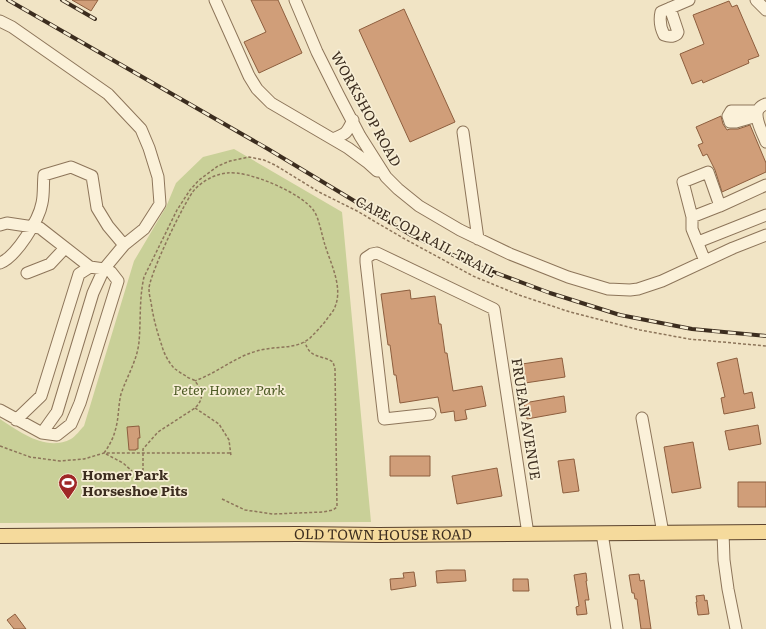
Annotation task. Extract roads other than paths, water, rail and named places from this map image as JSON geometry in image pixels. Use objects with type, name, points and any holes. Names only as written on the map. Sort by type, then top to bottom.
[{"type":"main road","name":"OLD TOWN HOUSE ROAD","points":[[0,536],[766,532]]},
{"type":"street","points":[[215,0],[249,76],[257,89],[271,103],[358,154],[378,172],[386,177]]},
{"type":"street","name":"WORKSHOP ROAD","points":[[294,0],[317,52],[338,94],[353,120],[360,136],[386,177],[419,206],[481,241],[568,277],[608,289],[630,290],[648,286],[766,235]]},
{"type":"street","points":[[670,8],[689,0]]},
{"type":"street","points":[[756,0],[766,10]]},
{"type":"street","points":[[0,21],[108,94],[141,129],[158,176],[160,204],[144,229],[124,245],[104,269],[93,293],[57,412],[42,433]]},
{"type":"street","points":[[760,110],[766,142]]},
{"type":"street","points":[[333,138],[344,135],[353,120]]},
{"type":"street","points":[[463,132],[481,241]]},
{"type":"street","points":[[0,263],[4,262],[21,244],[33,226],[42,204],[44,175],[71,167],[92,176],[97,208],[108,226],[124,245]]},
{"type":"street","points":[[705,261],[692,230],[692,217],[683,182],[708,172],[720,206]]},
{"type":"street","points":[[692,217],[766,185]]},
{"type":"street","points":[[698,242],[766,215]]},
{"type":"street","points":[[0,225],[7,223],[40,228],[90,267],[104,269],[111,272],[118,281],[80,403],[71,424],[57,435],[42,433],[0,410]]},
{"type":"street","points":[[27,273],[50,264],[65,248]]},
{"type":"street","name":"FRUEAN AVENUE","points":[[430,414],[384,419],[366,271],[366,258],[372,254],[377,253],[493,309],[528,534]]},
{"type":"street","points":[[16,420],[41,396],[79,274],[90,267]]},
{"type":"street","points":[[642,418],[664,533]]},
{"type":"street","points":[[723,532],[724,560],[736,629]]},
{"type":"street","points":[[602,533],[617,629]]},
{"type":"railway","points":[[8,0],[268,149],[411,235],[472,264],[550,293],[620,315],[692,329],[766,336]]},
{"type":"railway","points":[[62,0],[95,19]]},
{"type":"place","name":"Homer Park Horseshoe Pits","points":[[68,500]]},
{"type":"park label","name":"Peter Homer Park","points":[[229,390]]}]
